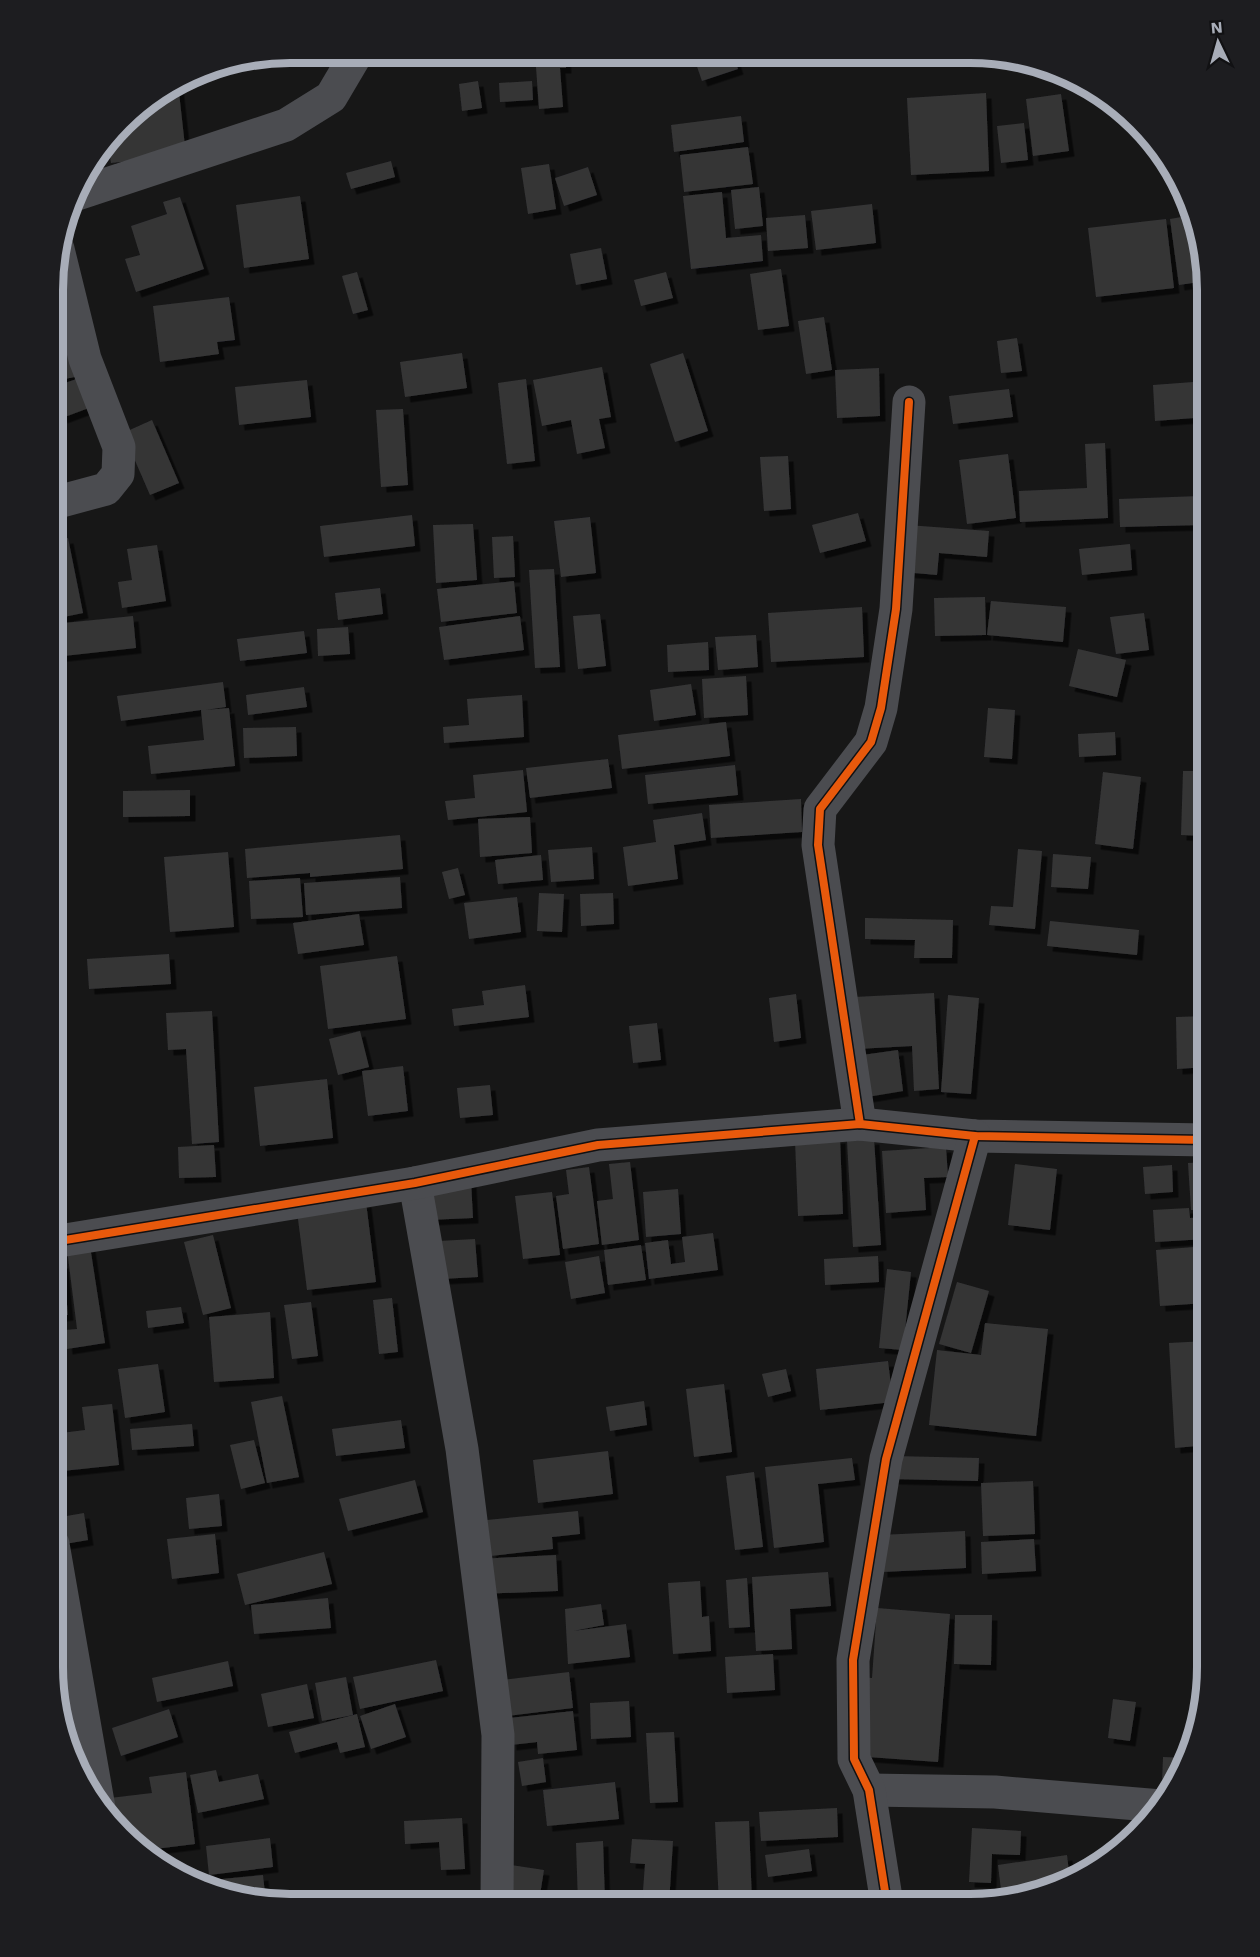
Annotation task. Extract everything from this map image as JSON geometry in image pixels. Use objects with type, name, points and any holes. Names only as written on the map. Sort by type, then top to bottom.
[{"type":"street","points":[[85,191],[286,126],[331,97],[351,63]]},
{"type":"street","points":[[63,273],[85,359],[119,447],[118,474],[106,489],[63,501]]},
{"type":"street","points":[[860,1124],[818,845],[820,809],[871,742],[881,708],[896,609],[909,402]]},
{"type":"street","points":[[63,1240],[415,1183],[598,1145],[860,1124],[975,1136],[1197,1140]]},
{"type":"street","points":[[885,1894],[869,1790],[854,1759],[852,1720],[855,1649],[886,1459],[975,1136]]},
{"type":"street","points":[[415,1183],[462,1449],[498,1735],[497,1894]]},
{"type":"street","points":[[63,1601],[95,1784]]},
{"type":"street","points":[[869,1790],[995,1792],[1150,1805]]},
{"type":"building","points":[[536,63],[566,63],[566,68],[560,68],[563,107],[539,109]]},
{"type":"building","points":[[696,63],[736,63],[738,69],[702,81]]},
{"type":"building","points":[[478,81],[482,108],[462,111],[459,84]]},
{"type":"building","points":[[532,81],[533,100],[500,102],[499,83]]},
{"type":"building","points":[[179,91],[186,155],[111,163],[109,153],[129,129]]},
{"type":"building","points":[[986,93],[989,171],[911,175],[907,98]]},
{"type":"building","points":[[1061,94],[1069,151],[1033,156],[1026,99]]},
{"type":"building","points":[[741,116],[744,142],[674,152],[671,125]]},
{"type":"building","points":[[1024,123],[1028,160],[1001,163],[997,126]]},
{"type":"building","points":[[748,147],[753,184],[684,192],[680,155]]},
{"type":"building","points":[[391,161],[395,177],[351,189],[346,173]]},
{"type":"building","points":[[549,164],[556,209],[528,214],[521,168]]},
{"type":"building","points":[[588,167],[597,195],[564,206],[555,178]]},
{"type":"building","points":[[1171,184],[1178,199],[1174,200]]},
{"type":"building","points":[[759,187],[763,226],[735,229],[731,190]]},
{"type":"building","points":[[722,192],[726,238],[761,235],[763,261],[691,269],[683,196]]},
{"type":"building","points":[[300,196],[309,259],[244,268],[236,205]]},
{"type":"building","points":[[180,197],[204,269],[136,292],[125,259],[140,255],[131,226],[167,214],[163,202]]},
{"type":"building","points":[[872,204],[876,243],[816,250],[811,211]]},
{"type":"building","points":[[805,215],[808,248],[768,251],[766,218]]},
{"type":"building","points":[[1185,216],[1193,246],[1197,282],[1179,285],[1170,219]]},
{"type":"building","points":[[1166,219],[1174,288],[1096,297],[1088,228]]},
{"type":"building","points":[[601,248],[607,279],[576,285],[570,254]]},
{"type":"building","points":[[781,269],[789,326],[758,330],[750,274]]},
{"type":"building","points":[[357,272],[368,310],[353,314],[342,276]]},
{"type":"building","points":[[666,272],[673,298],[641,306],[634,280]]},
{"type":"building","points":[[229,297],[235,340],[217,342],[219,354],[160,362],[153,306]]},
{"type":"building","points":[[824,317],[832,370],[806,374],[798,321]]},
{"type":"building","points":[[63,330],[67,342],[63,343]]},
{"type":"building","points":[[1017,338],[1022,371],[1001,373],[997,341]]},
{"type":"building","points":[[75,344],[80,376],[63,379],[63,346]]},
{"type":"building","points":[[462,353],[467,388],[405,397],[400,362]]},
{"type":"building","points":[[683,353],[708,431],[675,442],[650,364]]},
{"type":"building","points":[[602,367],[611,417],[599,419],[605,448],[577,454],[571,420],[542,426],[533,380]]},
{"type":"building","points":[[879,368],[880,416],[837,418],[835,370]]},
{"type":"building","points":[[82,377],[94,406],[63,418],[63,384]]},
{"type":"building","points":[[526,379],[535,461],[507,464],[498,383]]},
{"type":"building","points":[[307,380],[311,417],[239,425],[235,387]]},
{"type":"building","points":[[1197,382],[1197,418],[1155,421],[1153,385]]},
{"type":"building","points":[[1009,389],[1013,417],[953,424],[949,396]]},
{"type":"building","points":[[403,409],[408,485],[381,487],[376,410]]},
{"type":"building","points":[[152,420],[179,483],[150,495],[123,433]]},
{"type":"building","points":[[1105,443],[1108,518],[1020,522],[1019,491],[1087,488],[1085,444]]},
{"type":"building","points":[[1008,454],[1016,518],[967,524],[959,460]]},
{"type":"building","points":[[788,456],[791,509],[764,511],[760,457]]},
{"type":"building","points":[[1197,496],[1197,525],[1120,527],[1119,499]]},
{"type":"building","points":[[858,513],[866,541],[820,553],[812,525]]},
{"type":"building","points":[[412,515],[415,546],[324,557],[320,526]]},
{"type":"building","points":[[590,517],[596,573],[561,577],[554,521]]},
{"type":"building","points":[[473,524],[477,580],[436,583],[433,525]]},
{"type":"building","points":[[907,525],[989,531],[987,557],[939,553],[937,575],[903,572]]},
{"type":"building","points":[[513,536],[515,577],[494,578],[492,537]]},
{"type":"building","points":[[68,538],[83,613],[63,617],[63,539]]},
{"type":"building","points":[[1130,544],[1132,570],[1082,575],[1079,549]]},
{"type":"building","points":[[157,545],[166,601],[122,608],[118,582],[132,580],[127,549]]},
{"type":"building","points":[[554,569],[560,667],[535,668],[529,570]]},
{"type":"building","points":[[514,581],[517,613],[441,622],[437,589]]},
{"type":"building","points":[[380,588],[383,614],[338,620],[335,593]]},
{"type":"building","points":[[985,597],[986,635],[935,636],[934,598]]},
{"type":"building","points":[[991,601],[1066,607],[1063,642],[987,635]]},
{"type":"building","points":[[862,607],[864,657],[771,662],[768,613]]},
{"type":"building","points":[[1144,613],[1149,650],[1116,654],[1110,617]]},
{"type":"building","points":[[600,614],[606,666],[578,669],[573,616]]},
{"type":"building","points":[[133,616],[136,648],[63,656],[63,623]]},
{"type":"building","points":[[520,616],[524,650],[444,660],[439,627]]},
{"type":"building","points":[[348,627],[350,654],[318,656],[317,629]]},
{"type":"building","points":[[304,631],[307,653],[240,661],[237,639]]},
{"type":"building","points":[[756,635],[758,667],[718,670],[715,637]]},
{"type":"building","points":[[708,642],[709,670],[668,672],[667,645]]},
{"type":"building","points":[[1078,649],[1126,660],[1117,697],[1069,686]]},
{"type":"building","points":[[746,676],[748,715],[704,718],[702,679]]},
{"type":"building","points":[[223,682],[226,707],[205,710],[229,708],[235,766],[151,774],[148,746],[204,740],[201,710],[121,721],[117,696]]},
{"type":"building","points":[[691,684],[696,715],[654,721],[650,690]]},
{"type":"building","points":[[304,687],[307,707],[248,715],[246,695]]},
{"type":"building","points":[[522,695],[524,737],[444,743],[443,727],[469,725],[467,699]]},
{"type":"building","points":[[988,708],[1015,710],[1012,759],[984,757]]},
{"type":"building","points":[[726,722],[730,756],[622,769],[618,735]]},
{"type":"building","points":[[296,727],[297,756],[244,758],[243,728]]},
{"type":"building","points":[[1115,732],[1116,755],[1079,757],[1078,734]]},
{"type":"building","points":[[608,759],[612,788],[530,798],[526,768]]},
{"type":"building","points":[[735,765],[738,795],[648,804],[645,775]]},
{"type":"building","points":[[523,770],[527,812],[448,820],[445,801],[475,798],[473,775]]},
{"type":"building","points":[[1183,771],[1197,771],[1197,836],[1181,835]]},
{"type":"building","points":[[1103,772],[1141,777],[1133,849],[1095,844]]},
{"type":"building","points":[[190,790],[190,816],[123,817],[123,791]]},
{"type":"building","points":[[801,799],[802,832],[711,838],[709,805]]},
{"type":"building","points":[[702,813],[706,840],[674,845],[678,879],[628,886],[623,847],[656,842],[653,820]]},
{"type":"building","points":[[530,817],[532,853],[480,857],[478,819]]},
{"type":"building","points":[[400,835],[403,869],[310,877],[310,873],[247,878],[245,849]]},
{"type":"building","points":[[592,847],[594,879],[551,882],[548,850]]},
{"type":"building","points":[[1018,849],[1042,851],[1035,929],[989,925],[991,906],[1013,907]]},
{"type":"building","points":[[228,852],[234,927],[170,932],[164,857]]},
{"type":"building","points":[[1053,854],[1091,857],[1088,889],[1051,887]]},
{"type":"building","points":[[541,855],[543,880],[498,884],[495,860]]},
{"type":"building","points":[[458,868],[465,895],[449,899],[442,872]]},
{"type":"building","points":[[400,877],[402,908],[306,915],[304,883]]},
{"type":"building","points":[[300,878],[303,917],[251,919],[249,881]]},
{"type":"building","points":[[539,893],[564,894],[562,932],[537,931]]},
{"type":"building","points":[[613,893],[614,924],[581,926],[580,894]]},
{"type":"building","points":[[517,897],[521,932],[469,939],[464,903]]},
{"type":"building","points":[[359,914],[364,945],[298,954],[293,923]]},
{"type":"building","points":[[865,918],[953,920],[952,958],[914,958],[915,940],[865,939]]},
{"type":"building","points":[[1050,921],[1139,930],[1137,955],[1047,946]]},
{"type":"building","points":[[169,954],[171,984],[89,989],[87,959]]},
{"type":"building","points":[[397,956],[406,1019],[328,1029],[320,966]]},
{"type":"building","points":[[525,985],[529,1017],[454,1026],[452,1009],[484,1005],[482,991]]},
{"type":"building","points":[[934,993],[939,1089],[914,1091],[912,1046],[857,1049],[854,997]]},
{"type":"building","points":[[796,994],[801,1038],[774,1042],[769,998]]},
{"type":"building","points":[[948,995],[979,998],[971,1094],[941,1092]]},
{"type":"building","points":[[212,1011],[219,1142],[192,1144],[186,1049],[168,1050],[166,1013]]},
{"type":"building","points":[[1197,1016],[1197,1068],[1177,1069],[1176,1017]]},
{"type":"building","points":[[657,1023],[661,1060],[633,1063],[629,1026]]},
{"type":"building","points":[[360,1031],[369,1067],[338,1075],[329,1039]]},
{"type":"building","points":[[898,1050],[903,1091],[861,1098],[855,1056]]},
{"type":"building","points":[[403,1066],[408,1111],[368,1116],[362,1071]]},
{"type":"building","points":[[327,1079],[333,1138],[260,1146],[254,1087]]},
{"type":"building","points":[[490,1085],[493,1115],[460,1118],[457,1088]]},
{"type":"building","points":[[840,1138],[843,1214],[798,1216],[795,1140]]},
{"type":"building","points":[[874,1139],[881,1245],[853,1247],[847,1141]]},
{"type":"building","points":[[214,1145],[216,1177],[179,1178],[178,1147]]},
{"type":"building","points":[[946,1147],[948,1177],[924,1178],[926,1210],[886,1213],[882,1151]]},
{"type":"building","points":[[630,1162],[639,1240],[602,1245],[597,1201],[613,1199],[609,1164]]},
{"type":"building","points":[[1188,1163],[1197,1163],[1197,1210],[1191,1210]]},
{"type":"building","points":[[1015,1164],[1057,1169],[1050,1230],[1008,1225]]},
{"type":"building","points":[[1172,1165],[1173,1192],[1145,1194],[1143,1167]]},
{"type":"building","points":[[589,1167],[599,1244],[563,1249],[556,1196],[569,1194],[566,1170]]},
{"type":"building","points":[[471,1181],[473,1218],[428,1220],[426,1184]]},
{"type":"building","points":[[678,1189],[681,1234],[646,1237],[643,1192]]},
{"type":"building","points":[[552,1192],[560,1255],[523,1259],[515,1196]]},
{"type":"building","points":[[366,1202],[376,1282],[307,1290],[297,1211]]},
{"type":"building","points":[[1189,1208],[1190,1218],[1197,1218],[1197,1240],[1155,1242],[1153,1210]]},
{"type":"building","points":[[713,1233],[718,1270],[649,1279],[645,1243],[668,1240],[671,1264],[685,1262],[682,1237]]},
{"type":"building","points":[[213,1235],[231,1308],[203,1315],[184,1242]]},
{"type":"building","points":[[475,1239],[478,1277],[441,1279],[439,1241]]},
{"type":"building","points":[[641,1245],[646,1280],[608,1285],[604,1250]]},
{"type":"building","points":[[90,1246],[105,1343],[67,1349],[65,1330],[77,1329],[67,1249]]},
{"type":"building","points":[[1197,1247],[1197,1304],[1160,1306],[1156,1250]]},
{"type":"building","points":[[599,1256],[605,1293],[571,1299],[565,1262]]},
{"type":"building","points":[[878,1256],[879,1282],[825,1285],[824,1259]]},
{"type":"building","points":[[63,1263],[68,1315],[63,1316]]},
{"type":"building","points":[[887,1269],[911,1272],[903,1350],[879,1348]]},
{"type":"building","points":[[957,1282],[989,1291],[971,1353],[939,1344]]},
{"type":"building","points":[[392,1298],[398,1352],[379,1354],[373,1300]]},
{"type":"building","points":[[311,1302],[318,1356],[292,1359],[284,1305]]},
{"type":"building","points":[[181,1307],[184,1323],[148,1328],[146,1311]]},
{"type":"building","points":[[270,1312],[274,1378],[214,1382],[209,1317]]},
{"type":"building","points":[[985,1323],[1048,1329],[1036,1436],[929,1425],[937,1350],[981,1355]]},
{"type":"building","points":[[1197,1342],[1197,1446],[1175,1448],[1169,1343]]},
{"type":"building","points":[[888,1361],[893,1402],[820,1410],[816,1369]]},
{"type":"building","points":[[158,1364],[165,1412],[125,1418],[118,1369]]},
{"type":"building","points":[[786,1369],[791,1391],[768,1397],[762,1374]]},
{"type":"building","points":[[724,1384],[732,1452],[694,1457],[686,1389]]},
{"type":"building","points":[[282,1396],[299,1477],[267,1483],[251,1402]]},
{"type":"building","points":[[644,1401],[647,1425],[610,1431],[606,1407]]},
{"type":"building","points":[[112,1404],[119,1465],[63,1471],[63,1433],[85,1430],[82,1407]]},
{"type":"building","points":[[401,1420],[405,1448],[336,1456],[332,1429]]},
{"type":"building","points":[[192,1424],[194,1446],[132,1450],[130,1429]]},
{"type":"building","points":[[254,1440],[265,1483],[241,1489],[230,1445]]},
{"type":"building","points":[[608,1451],[613,1494],[538,1503],[533,1460]]},
{"type":"building","points":[[893,1456],[979,1458],[978,1481],[892,1479]]},
{"type":"building","points":[[852,1458],[855,1480],[818,1484],[824,1542],[774,1548],[765,1467]]},
{"type":"building","points":[[754,1472],[763,1547],[735,1550],[726,1476]]},
{"type":"building","points":[[415,1480],[423,1512],[348,1531],[339,1499]]},
{"type":"building","points":[[1033,1481],[1035,1534],[983,1536],[981,1483]]},
{"type":"building","points":[[219,1494],[222,1526],[189,1529],[186,1498]]},
{"type":"building","points":[[578,1511],[580,1534],[552,1537],[553,1549],[491,1556],[487,1520]]},
{"type":"building","points":[[84,1513],[88,1540],[63,1544],[63,1517]]},
{"type":"building","points":[[965,1531],[966,1568],[882,1572],[880,1535]]},
{"type":"building","points":[[215,1534],[219,1573],[172,1579],[167,1539]]},
{"type":"building","points":[[1034,1539],[1036,1571],[982,1574],[981,1542]]},
{"type":"building","points":[[324,1552],[332,1584],[245,1605],[237,1574]]},
{"type":"building","points":[[556,1555],[558,1591],[480,1594],[478,1559]]},
{"type":"building","points":[[828,1572],[831,1606],[790,1609],[792,1649],[756,1651],[752,1577]]},
{"type":"building","points":[[747,1578],[750,1627],[729,1628],[726,1580]]},
{"type":"building","points":[[700,1581],[702,1617],[709,1616],[711,1651],[673,1654],[668,1583]]},
{"type":"building","points":[[328,1598],[331,1628],[254,1634],[251,1605]]},
{"type":"building","points":[[601,1604],[604,1625],[573,1631],[626,1624],[630,1657],[568,1664],[565,1609]]},
{"type":"building","points":[[877,1608],[950,1614],[938,1762],[854,1756],[861,1677],[872,1678]]},
{"type":"building","points":[[955,1615],[992,1615],[991,1665],[954,1664]]},
{"type":"building","points":[[773,1654],[775,1690],[727,1693],[725,1657]]},
{"type":"building","points":[[436,1660],[443,1691],[360,1709],[353,1677]]},
{"type":"building","points":[[228,1661],[233,1686],[157,1702],[152,1678]]},
{"type":"building","points":[[569,1672],[573,1708],[507,1716],[502,1680]]},
{"type":"building","points":[[346,1677],[353,1715],[322,1721],[315,1683]]},
{"type":"building","points":[[307,1684],[314,1718],[268,1727],[261,1694]]},
{"type":"building","points":[[1113,1699],[1136,1702],[1130,1741],[1108,1738]]},
{"type":"building","points":[[629,1701],[631,1737],[591,1739],[590,1703]]},
{"type":"building","points":[[395,1704],[406,1737],[371,1749],[360,1716]]},
{"type":"building","points":[[169,1709],[178,1737],[121,1756],[112,1728]]},
{"type":"building","points":[[573,1711],[577,1750],[538,1754],[537,1742],[511,1745],[509,1718]]},
{"type":"building","points":[[357,1714],[365,1747],[340,1753],[337,1742],[295,1753],[289,1732]]},
{"type":"building","points":[[674,1732],[678,1802],[650,1803],[646,1733]]},
{"type":"building","points":[[1163,1757],[1178,1758],[1167,1781],[1162,1783]]},
{"type":"building","points":[[543,1758],[546,1782],[522,1786],[518,1762]]},
{"type":"building","points":[[216,1770],[219,1782],[258,1774],[264,1799],[198,1813],[190,1775]]},
{"type":"building","points":[[186,1772],[195,1844],[155,1849],[129,1828],[111,1806],[110,1798],[152,1793],[149,1777]]},
{"type":"building","points":[[615,1782],[619,1819],[547,1826],[543,1790]]},
{"type":"building","points":[[837,1808],[838,1837],[761,1841],[759,1812]]},
{"type":"building","points":[[462,1818],[465,1869],[441,1870],[439,1842],[405,1844],[404,1821]]},
{"type":"building","points":[[749,1821],[752,1894],[719,1894],[715,1822]]},
{"type":"building","points":[[972,1828],[1021,1831],[1020,1855],[992,1854],[991,1883],[969,1882]]},
{"type":"building","points":[[270,1838],[273,1867],[209,1875],[206,1846]]},
{"type":"building","points":[[632,1839],[673,1841],[670,1894],[643,1894],[645,1864],[630,1863]]},
{"type":"building","points":[[603,1841],[605,1894],[578,1894],[576,1843]]},
{"type":"building","points":[[809,1849],[812,1871],[768,1877],[765,1855]]},
{"type":"building","points":[[1067,1855],[1069,1872],[1043,1882],[1001,1892],[998,1865]]},
{"type":"building","points":[[511,1865],[544,1870],[540,1894],[507,1894]]},
{"type":"building","points":[[263,1875],[265,1893],[223,1884],[222,1879]]},
{"type":"cycle path","points":[[860,1124],[818,845],[820,809],[871,742],[881,708],[896,609],[909,402]]},
{"type":"cycle path","points":[[63,1240],[415,1183],[598,1145],[860,1124],[975,1136],[1197,1140]]},
{"type":"cycle path","points":[[885,1894],[869,1790],[854,1759],[853,1660],[886,1459],[975,1136]]}]
